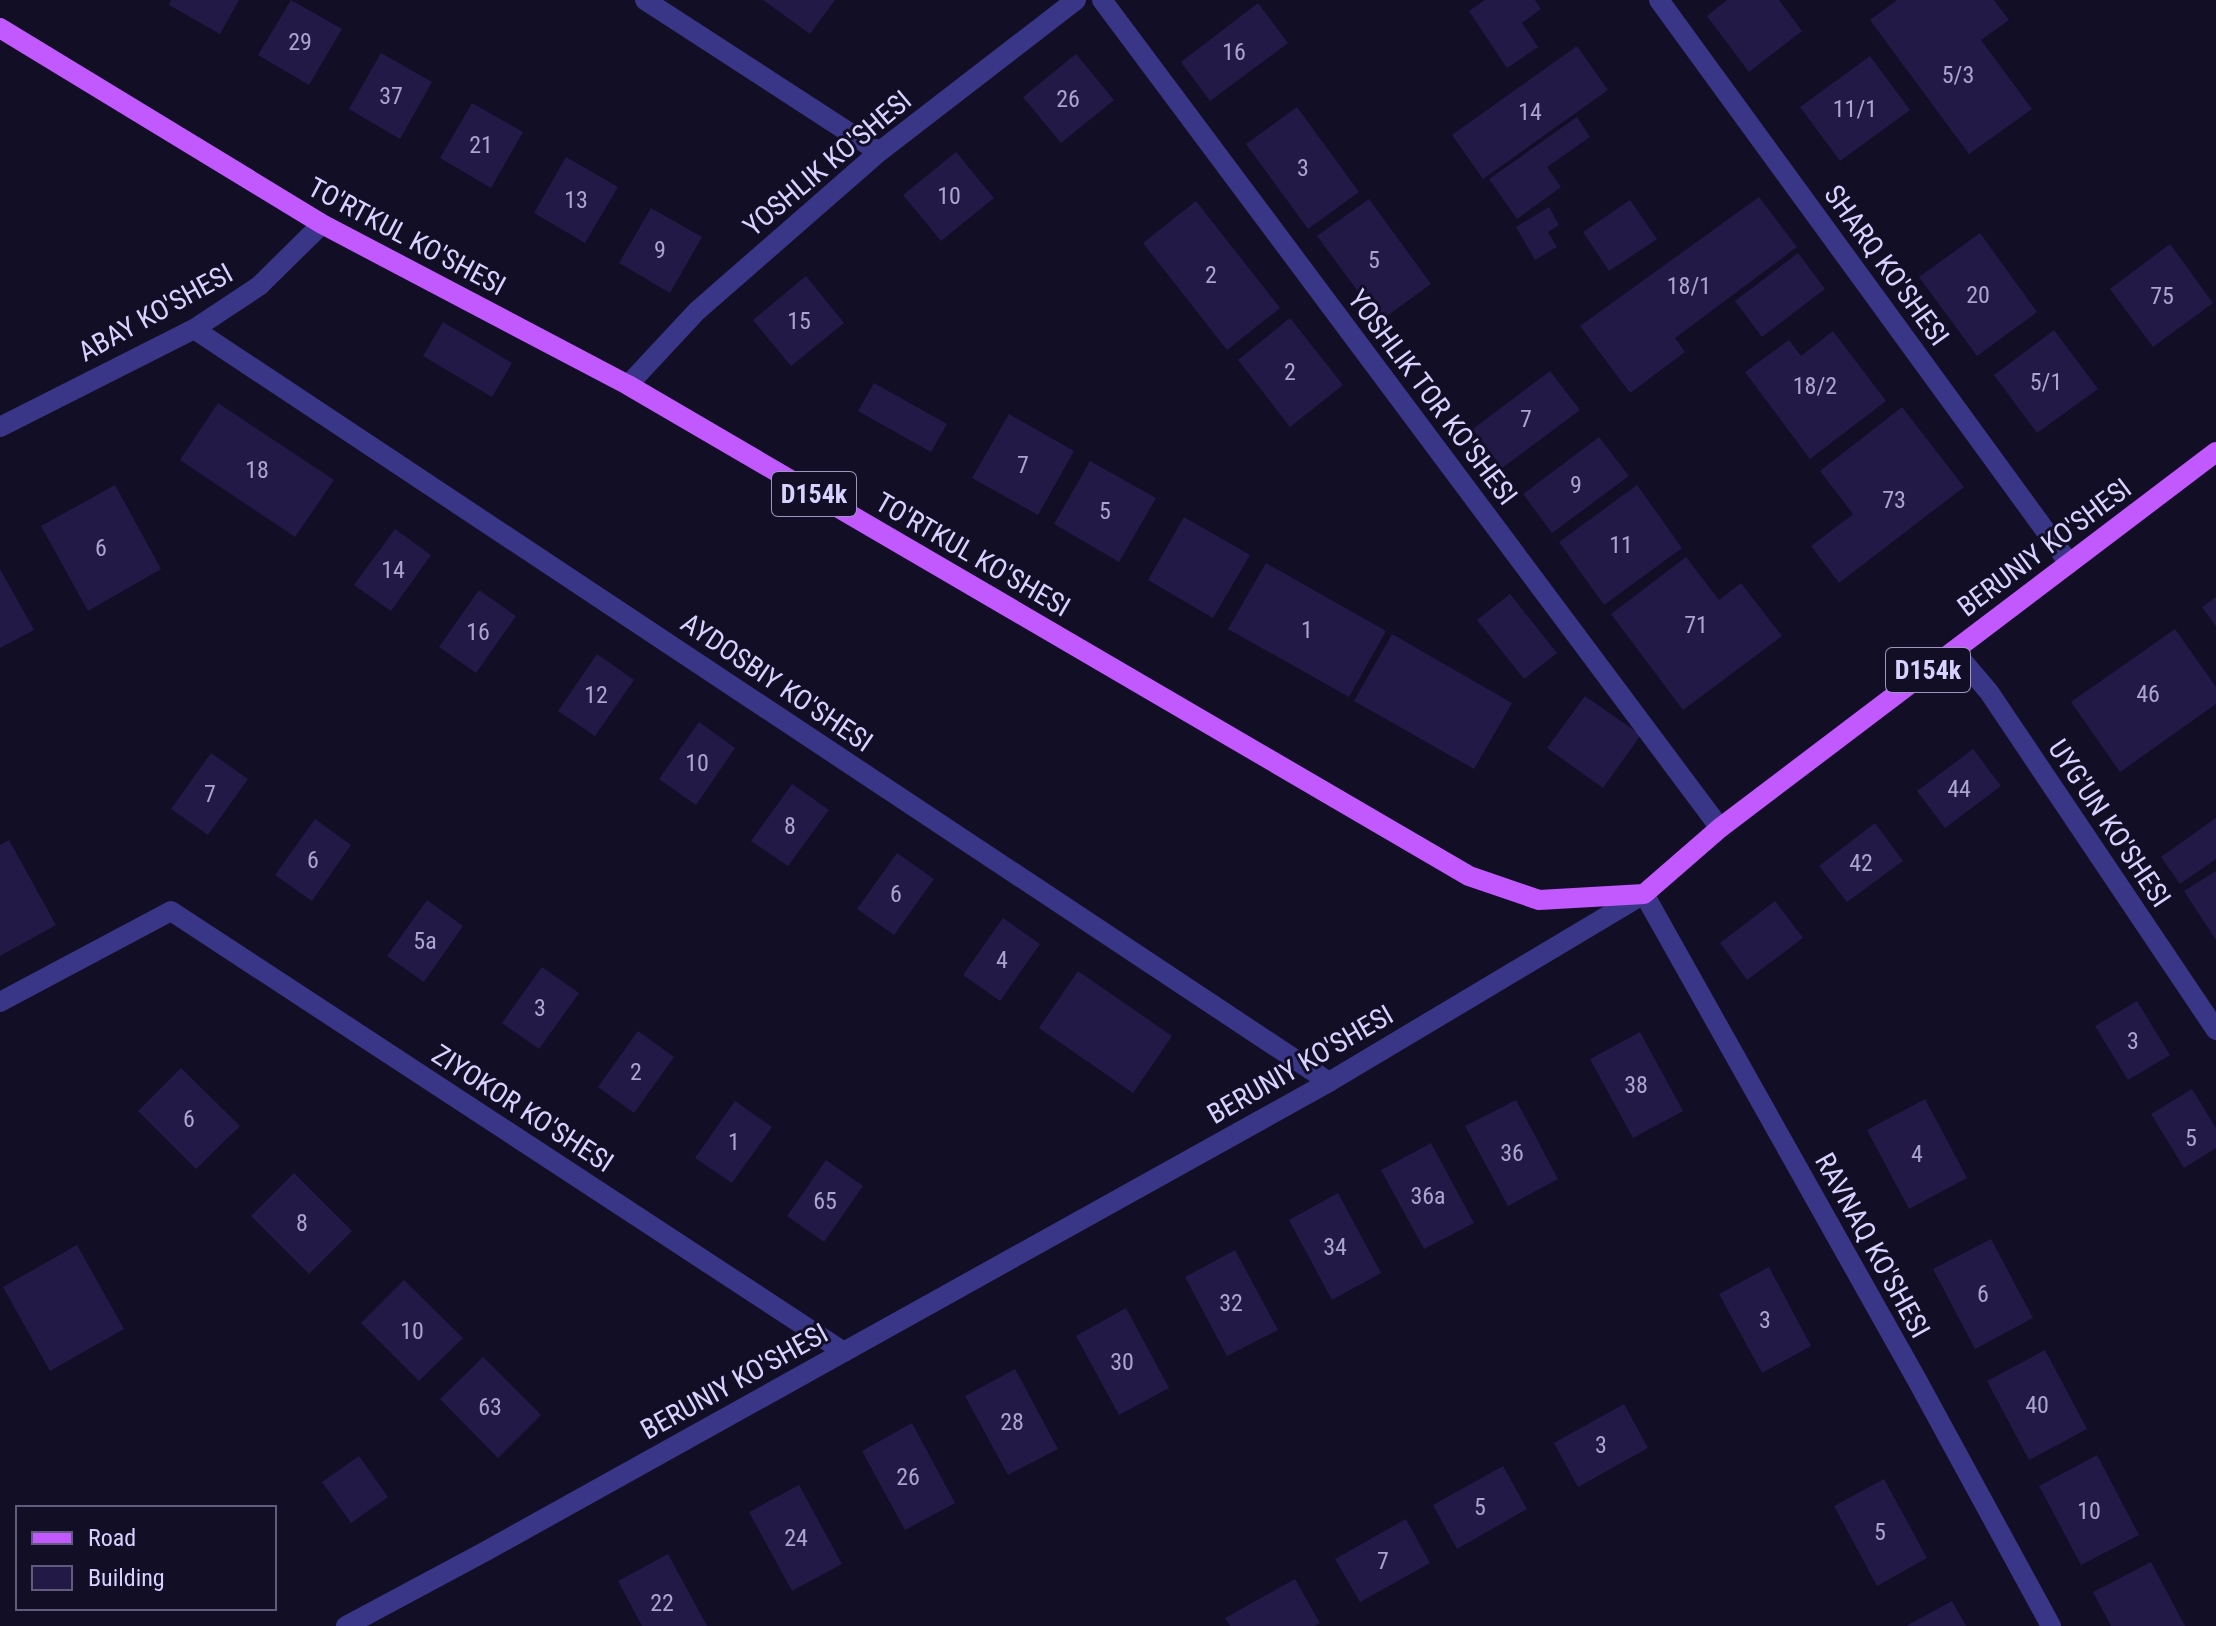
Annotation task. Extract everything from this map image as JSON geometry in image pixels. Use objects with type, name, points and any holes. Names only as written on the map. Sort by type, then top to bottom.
[{"type":"main road","name":"TO'RTKUL KO'SHESI","points":[[0,28],[322,224],[628,385],[1469,876],[1539,900],[1644,894]]},
{"type":"main road","name":"BERUNIY KO'SHESI","points":[[1644,894],[1720,828],[2216,452]]},
{"type":"street","points":[[645,0],[879,152]]},
{"type":"street","name":"YOSHLIK KO'SHESI","points":[[628,385],[697,311],[879,152],[1076,0]]},
{"type":"street","name":"YOSHLIK TOR KO'SHESI","points":[[1102,0],[1720,828]]},
{"type":"street","name":"SHARQ KO'SHESI","points":[[1659,0],[2069,563]]},
{"type":"street","name":"ABAY KO'SHESI","points":[[0,427],[194,329],[259,286],[322,224]]},
{"type":"street","name":"AYDOSBIY KO'SHESI","points":[[194,329],[1329,1082]]},
{"type":"street","name":"UYG'UN KO'SHESI","points":[[1954,651],[1989,692],[2216,1030]]},
{"type":"street","name":"BERUNIY KO'SHESI","points":[[346,1626],[500,1544],[1329,1082],[1644,894]]},
{"type":"street","name":"RAVNAQ KO'SHESI","points":[[1644,894],[1917,1380],[2051,1626]]},
{"type":"street","name":"ZIYOKOR KO'SHESI","points":[[0,1002],[171,911],[844,1352]]},
{"type":"building","points":[[171,0],[239,0],[220,34],[169,5]]},
{"type":"building","points":[[291,0],[342,29],[309,85],[258,55]]},
{"type":"building","points":[[763,0],[835,0],[810,34]]},
{"type":"building","points":[[1485,0],[1535,0],[1541,9],[1522,23],[1538,47],[1507,68],[1469,11]]},
{"type":"building","points":[[1727,0],[1779,0],[1802,31],[1749,72],[1707,16]]},
{"type":"building","points":[[1897,0],[1994,0],[2009,20],[1981,40],[2032,109],[1969,154],[1870,20]]},
{"type":"building","points":[[1258,3],[1288,43],[1210,101],[1181,62]]},
{"type":"building","points":[[1577,46],[1608,90],[1483,179],[1452,135]]},
{"type":"building","points":[[381,53],[432,82],[400,139],[349,109]]},
{"type":"building","points":[[1076,54],[1114,100],[1061,143],[1023,97]]},
{"type":"building","points":[[1870,56],[1910,110],[1840,161],[1800,107]]},
{"type":"building","points":[[472,103],[523,132],[491,188],[440,158]]},
{"type":"building","points":[[1297,107],[1359,192],[1308,229],[1246,144]]},
{"type":"building","points":[[1577,117],[1590,137],[1547,167],[1561,187],[1517,219],[1489,179]]},
{"type":"building","points":[[956,152],[994,198],[941,241],[903,195]]},
{"type":"building","points":[[566,157],[618,187],[585,243],[534,213]]},
{"type":"building","points":[[1759,197],[1797,247],[1675,338],[1685,352],[1630,393],[1580,326]]},
{"type":"building","points":[[1369,199],[1431,284],[1380,321],[1317,236]]},
{"type":"building","points":[[1630,200],[1657,239],[1609,271],[1583,232]]},
{"type":"building","points":[[1196,201],[1280,308],[1227,350],[1143,243]]},
{"type":"building","points":[[1549,207],[1559,225],[1548,232],[1557,247],[1535,260],[1516,227]]},
{"type":"building","points":[[651,208],[702,237],[670,293],[619,263]]},
{"type":"building","points":[[1980,233],[2037,312],[1977,356],[1919,277]]},
{"type":"building","points":[[2170,244],[2213,303],[2153,347],[2110,289]]},
{"type":"building","points":[[1798,253],[1825,289],[1762,337],[1735,301]]},
{"type":"building","points":[[806,276],[844,323],[791,366],[753,320]]},
{"type":"building","points":[[1290,318],[1343,385],[1290,427],[1238,360]]},
{"type":"building","points":[[443,322],[512,363],[492,397],[423,356]]},
{"type":"building","points":[[2054,330],[2098,389],[2037,433],[1994,375]]},
{"type":"building","points":[[1833,331],[1886,401],[1810,459],[1745,372],[1789,340],[1801,356]]},
{"type":"building","points":[[1550,371],[1580,410],[1502,468],[1473,429]]},
{"type":"building","points":[[874,383],[947,424],[931,452],[858,411]]},
{"type":"building","points":[[218,403],[334,480],[295,537],[180,460]]},
{"type":"building","points":[[1902,407],[1964,487],[1839,583],[1811,546],[1853,514],[1820,471]]},
{"type":"building","points":[[1009,414],[1074,451],[1038,515],[972,478]]},
{"type":"building","points":[[1599,437],[1629,476],[1552,533],[1523,494]]},
{"type":"building","points":[[1090,461],[1156,498],[1119,562],[1054,524]]},
{"type":"building","points":[[115,485],[161,569],[88,611],[41,526]]},
{"type":"building","points":[[1637,485],[1682,548],[1604,605],[1559,542]]},
{"type":"building","points":[[1184,517],[1250,555],[1213,618],[1148,580]]},
{"type":"building","points":[[395,529],[431,555],[391,611],[354,585]]},
{"type":"building","points":[[1686,557],[1719,600],[1741,583],[1782,636],[1683,710],[1611,614]]},
{"type":"building","points":[[1266,563],[1386,631],[1349,697],[1228,629]]},
{"type":"building","points":[[0,569],[34,630],[0,648]]},
{"type":"building","points":[[479,590],[516,616],[476,673],[439,647]]},
{"type":"building","points":[[1510,594],[1557,653],[1524,679],[1477,620]]},
{"type":"building","points":[[2216,597],[2216,626],[2202,607]]},
{"type":"building","points":[[2175,629],[2216,687],[2216,704],[2120,772],[2071,702]]},
{"type":"building","points":[[1392,634],[1512,703],[1474,769],[1354,701]]},
{"type":"building","points":[[597,654],[634,680],[595,736],[558,711]]},
{"type":"building","points":[[1585,696],[1641,735],[1603,788],[1547,748]]},
{"type":"building","points":[[699,722],[735,748],[696,805],[659,779]]},
{"type":"building","points":[[1973,749],[2001,786],[1945,828],[1917,791]]},
{"type":"building","points":[[211,753],[248,779],[208,835],[171,809]]},
{"type":"building","points":[[792,784],[829,810],[788,866],[751,841]]},
{"type":"building","points":[[2216,818],[2216,859],[2180,884],[2161,857]]},
{"type":"building","points":[[315,819],[351,845],[312,901],[275,875]]},
{"type":"building","points":[[1875,823],[1903,861],[1847,902],[1819,866]]},
{"type":"building","points":[[9,840],[56,925],[0,956],[0,845]]},
{"type":"building","points":[[897,853],[934,879],[894,935],[857,909]]},
{"type":"building","points":[[2216,871],[2216,940],[2184,891]]},
{"type":"building","points":[[427,900],[463,926],[424,982],[387,956]]},
{"type":"building","points":[[1775,901],[1803,938],[1747,980],[1720,943]]},
{"type":"building","points":[[1003,918],[1040,944],[1000,1001],[963,975]]},
{"type":"building","points":[[542,967],[579,993],[539,1049],[502,1023]]},
{"type":"building","points":[[1078,971],[1172,1036],[1133,1093],[1039,1028]]},
{"type":"building","points":[[2137,1001],[2170,1055],[2128,1080],[2095,1026]]},
{"type":"building","points":[[638,1031],[674,1057],[634,1113],[598,1087]]},
{"type":"building","points":[[1640,1032],[1683,1111],[1633,1138],[1590,1059]]},
{"type":"building","points":[[181,1068],[240,1126],[196,1169],[138,1111]]},
{"type":"building","points":[[2192,1089],[2216,1128],[2216,1148],[2184,1168],[2151,1114]]},
{"type":"building","points":[[1925,1099],[1967,1178],[1909,1209],[1867,1130]]},
{"type":"building","points":[[1516,1100],[1558,1179],[1508,1206],[1465,1126]]},
{"type":"building","points":[[735,1101],[772,1127],[732,1183],[695,1158]]},
{"type":"building","points":[[1431,1143],[1474,1223],[1424,1249],[1381,1170]]},
{"type":"building","points":[[826,1160],[863,1186],[824,1242],[787,1216]]},
{"type":"building","points":[[294,1173],[352,1231],[309,1274],[251,1216]]},
{"type":"building","points":[[1338,1193],[1381,1273],[1332,1300],[1289,1220]]},
{"type":"building","points":[[1991,1239],[2033,1318],[1975,1349],[1933,1269]]},
{"type":"building","points":[[77,1245],[124,1329],[50,1371],[3,1287]]},
{"type":"building","points":[[1235,1250],[1278,1330],[1227,1356],[1185,1277]]},
{"type":"building","points":[[1769,1267],[1811,1346],[1762,1373],[1719,1294]]},
{"type":"building","points":[[404,1280],[463,1338],[419,1381],[361,1323]]},
{"type":"building","points":[[1126,1308],[1169,1388],[1119,1415],[1076,1336]]},
{"type":"building","points":[[2045,1350],[2087,1429],[2029,1460],[1987,1381]]},
{"type":"building","points":[[483,1357],[541,1415],[498,1458],[440,1399]]},
{"type":"building","points":[[1015,1369],[1058,1449],[1008,1475],[965,1396]]},
{"type":"building","points":[[1624,1404],[1648,1448],[1578,1487],[1554,1443]]},
{"type":"building","points":[[912,1423],[955,1503],[905,1530],[862,1451]]},
{"type":"building","points":[[2097,1455],[2139,1535],[2081,1565],[2039,1486]]},
{"type":"building","points":[[359,1456],[388,1497],[351,1523],[322,1482]]},
{"type":"building","points":[[1503,1466],[1527,1509],[1457,1549],[1433,1505]]},
{"type":"building","points":[[1884,1479],[1927,1558],[1877,1586],[1834,1506]]},
{"type":"building","points":[[799,1485],[842,1564],[792,1591],[749,1512]]},
{"type":"building","points":[[1406,1519],[1430,1563],[1360,1602],[1335,1559]]},
{"type":"building","points":[[668,1554],[707,1626],[642,1626],[618,1581]]},
{"type":"building","points":[[2151,1562],[2185,1626],[2111,1626],[2093,1592]]},
{"type":"building","points":[[1295,1579],[1320,1623],[1314,1626],[1230,1626],[1225,1618]]},
{"type":"building","points":[[1952,1601],[1966,1626],[1906,1626]]}]
